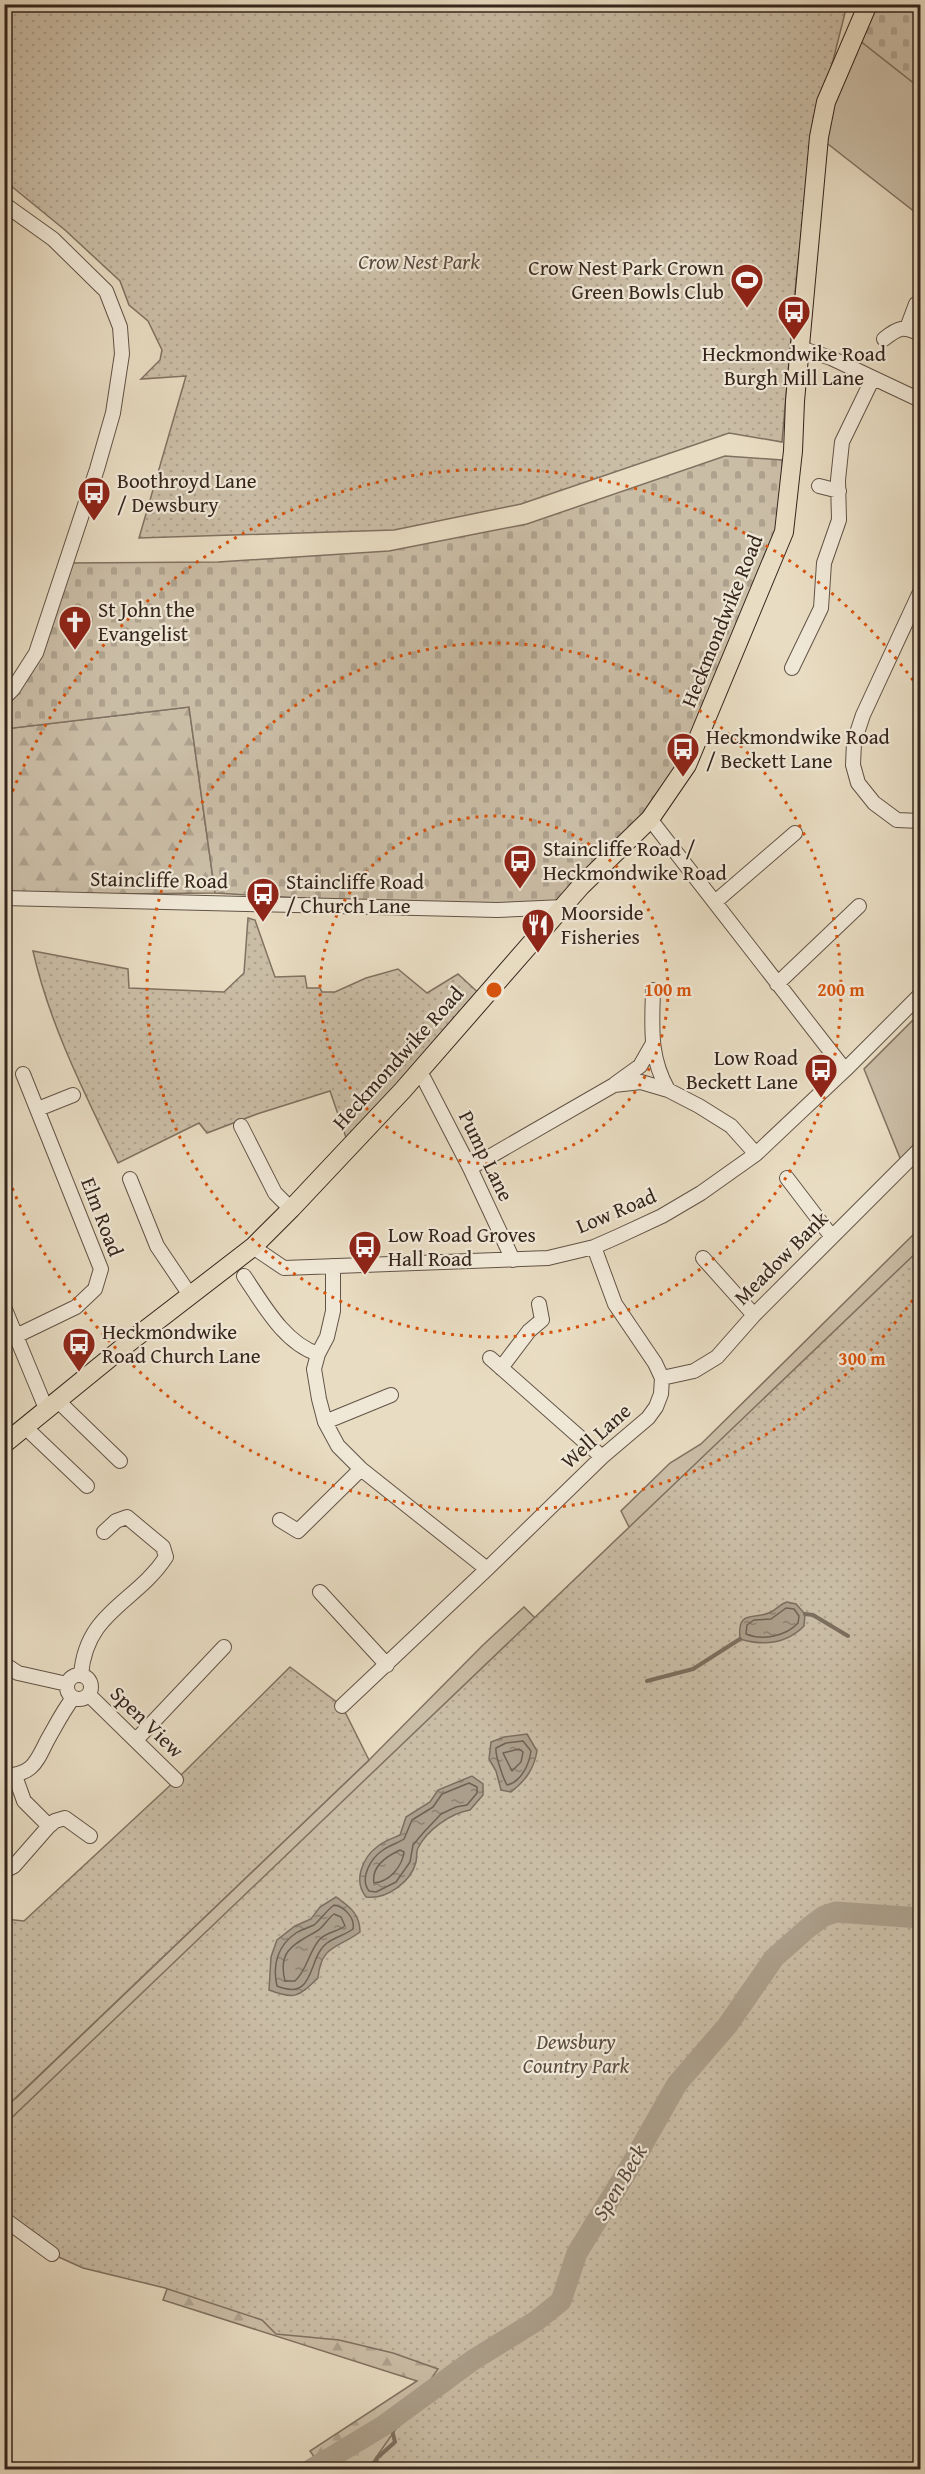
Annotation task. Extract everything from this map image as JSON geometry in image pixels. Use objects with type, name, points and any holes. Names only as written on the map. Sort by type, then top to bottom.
[{"type":"main road","name":"Heckmondwike Road","points":[[4,1444],[127,1344],[253,1247],[418,1072],[581,886],[650,819],[687,765],[784,532],[793,451],[819,137],[826,102],[868,4]]},
{"type":"street","points":[[4,204],[53,239],[106,291],[120,327],[122,354],[112,413],[97,469],[36,653],[13,689],[4,698]]},
{"type":"street","points":[[907,328],[916,304]]},
{"type":"street","points":[[884,339],[895,331],[907,328],[921,334]]},
{"type":"street","points":[[800,348],[831,358],[921,400]]},
{"type":"street","points":[[792,669],[821,608],[824,563],[839,520],[838,491],[842,442],[873,378]]},
{"type":"street","points":[[819,486],[838,491]]},
{"type":"street","points":[[921,592],[917,607],[863,715],[854,742],[853,765],[858,783],[873,803],[897,820],[921,821]]},
{"type":"street","points":[[650,819],[845,1070]]},
{"type":"street","points":[[716,902],[795,833]]},
{"type":"street","name":"Staincliffe Road","points":[[4,898],[497,910],[564,907]]},
{"type":"street","points":[[777,984],[859,906]]},
{"type":"street","points":[[653,990],[652,1045],[660,1075],[668,1090]]},
{"type":"street","name":"Low Road","points":[[253,1247],[284,1268],[548,1258],[594,1247],[662,1216],[756,1154],[921,995]]},
{"type":"street","points":[[470,1168],[614,1085],[640,1065],[652,1045]]},
{"type":"street","name":"Pump Lane","points":[[418,1072],[424,1079],[470,1168],[513,1260]]},
{"type":"street","name":"Elm Road","points":[[16,1336],[76,1307],[94,1289],[101,1269],[23,1074]]},
{"type":"street","points":[[614,1085],[641,1082],[668,1090],[731,1126],[756,1154]]},
{"type":"street","points":[[38,1109],[73,1095]]},
{"type":"street","points":[[241,1126],[275,1192],[291,1209]]},
{"type":"street","name":"Meadow Bank","points":[[662,1378],[694,1371],[717,1357],[754,1316],[921,1149]]},
{"type":"street","points":[[787,1178],[832,1237]]},
{"type":"street","points":[[130,1179],[157,1246],[190,1295]]},
{"type":"street","points":[[594,1247],[615,1304],[662,1378]]},
{"type":"street","points":[[704,1258],[754,1316]]},
{"type":"street","points":[[333,1266],[333,1311],[327,1337],[318,1354],[314,1369],[318,1399],[325,1422],[338,1446],[361,1469],[487,1569]]},
{"type":"street","points":[[244,1276],[264,1306],[291,1338],[300,1346],[318,1354]]},
{"type":"street","points":[[501,1368],[529,1331],[542,1320],[538,1304]]},
{"type":"street","points":[[4,1307],[16,1336],[53,1406],[120,1461]]},
{"type":"street","points":[[490,1359],[602,1457]]},
{"type":"street","name":"Well Lane","points":[[342,1706],[602,1457],[648,1418],[661,1394],[662,1378]]},
{"type":"street","points":[[325,1422],[391,1395]]},
{"type":"street","points":[[25,1427],[87,1486]]},
{"type":"street","points":[[279,1520],[298,1531],[361,1469]]},
{"type":"street","points":[[49,1826],[24,1801],[10,1776],[30,1769],[40,1760],[47,1741],[73,1698],[67,1692],[67,1684],[71,1678],[81,1675],[86,1644],[98,1625],[119,1603],[145,1582],[166,1557],[163,1547],[127,1517],[116,1521],[104,1532]]},
{"type":"street","points":[[320,1592],[387,1665]]},
{"type":"street","points":[[136,1740],[224,1647]]},
{"type":"street","points":[[4,1664],[18,1673],[67,1684]]},
{"type":"street","name":"Spen View","points":[[81,1675],[90,1683],[89,1695]]},
{"type":"street","name":"Spen View","points":[[89,1695],[176,1780]]},
{"type":"street","name":"Spen View","points":[[73,1698],[81,1699],[89,1695]]},
{"type":"street","points":[[4,1866],[8,1869],[14,1866],[54,1821],[65,1818],[90,1836]]},
{"type":"street","points":[[4,2219],[52,2254]]},
{"type":"green space","name":"Crow Nest Park","points":[[4,5],[847,5],[810,152],[782,442],[729,433],[521,504],[394,530],[139,538],[186,376],[141,379],[160,360],[162,350],[148,321],[129,305],[120,281],[65,230],[5,181]]},
{"type":"green space","points":[[866,5],[920,5],[920,88],[854,36]]},
{"type":"green space","points":[[854,36],[920,88],[920,216],[819,137]]},
{"type":"green space","points":[[725,456],[782,460],[784,532],[687,765],[564,907],[497,910],[215,893],[189,707],[5,729],[4,698],[36,653],[65,563],[218,562],[389,551],[527,524]]},
{"type":"green space","points":[[189,707],[215,893],[5,895],[4,729]]},
{"type":"green space","points":[[248,918],[255,920],[275,977],[305,976],[307,988],[320,988],[322,992],[335,992],[366,978],[398,969],[427,993],[458,974],[483,997],[349,1146],[330,1091],[257,1114],[207,1133],[199,1123],[118,1163],[59,1033],[33,951],[128,969],[129,988],[224,992],[244,973]]},
{"type":"green space","points":[[920,1013],[920,1149],[902,1163],[864,1069]]},
{"type":"green space","points":[[920,1228],[920,1311],[641,1551],[621,1511],[670,1463],[701,1444]]},
{"type":"green space","name":"Dewsbury Country Park","points":[[920,1249],[920,2469],[372,2469],[370,2466],[438,2369],[393,2353],[339,2340],[276,2334],[262,2320],[165,2288],[83,2268],[52,2254],[5,2219],[4,2125]]},
{"type":"green space","points":[[524,1607],[546,1629],[5,2149],[4,1923],[16,2098],[369,1760]]},
{"type":"green space","points":[[290,1667],[342,1706],[369,1760],[5,2108],[5,1919],[24,1921],[176,1780]]},
{"type":"green space","points":[[175,2267],[460,2353],[544,2469],[323,2470],[310,2451],[417,2381],[163,2300]]},
{"type":"water","points":[[787,1602],[796,1604],[805,1614],[804,1626],[797,1632],[782,1640],[766,1643],[740,1639],[741,1623],[744,1619],[771,1612]]},
{"type":"water","points":[[527,1734],[537,1751],[531,1769],[511,1792],[501,1790],[496,1771],[489,1759],[491,1742],[504,1737]]},
{"type":"water","points":[[472,1776],[483,1784],[483,1795],[470,1810],[448,1819],[427,1835],[418,1848],[413,1869],[403,1883],[382,1896],[366,1897],[362,1891],[360,1877],[364,1863],[372,1851],[400,1835],[406,1817],[430,1802],[438,1790]]},
{"type":"water","points":[[336,1897],[356,1916],[360,1932],[327,1953],[320,1967],[318,1978],[301,1993],[291,1996],[269,1990],[271,1957],[277,1940],[295,1926],[311,1919],[320,1907]]},
{"type":"waterway","points":[[805,1614],[813,1615],[848,1636]]},
{"type":"waterway","points":[[647,1681],[693,1669],[740,1639]]},
{"type":"waterway","name":"Spen Beck","points":[[310,2470],[383,2426],[473,2360],[536,2321],[561,2301],[577,2253],[677,2084],[727,2026],[774,1958],[809,1927],[824,1916],[836,1912],[920,1918]]},
{"type":"waterway","points":[[375,2470],[377,2458],[395,2442],[390,2422]]},
{"type":"place","name":"Crow Nest Park Crown Green Bowls Club","points":[[747,309]]},
{"type":"place","name":"Heckmondwike Road Burgh Mill Lane","points":[[794,341]]},
{"type":"place","name":"Boothroyd Lane / Dewsbury","points":[[94,522]]},
{"type":"place","name":"St John the Evangelist","points":[[75,651]]},
{"type":"place","name":"Heckmondwike Road / Beckett Lane","points":[[683,778]]},
{"type":"place","name":"Staincliffe Road / Heckmondwike Road","points":[[520,890]]},
{"type":"place","name":"Staincliffe Road / Church Lane","points":[[263,923]]},
{"type":"place","name":"Moorside Fisheries","points":[[538,954]]},
{"type":"place","name":"Low Road Beckett Lane","points":[[821,1099]]},
{"type":"place","name":"Low Road Groves Hall Road","points":[[365,1276]]},
{"type":"place","name":"Heckmondwike Road Church Lane","points":[[79,1373]]}]
